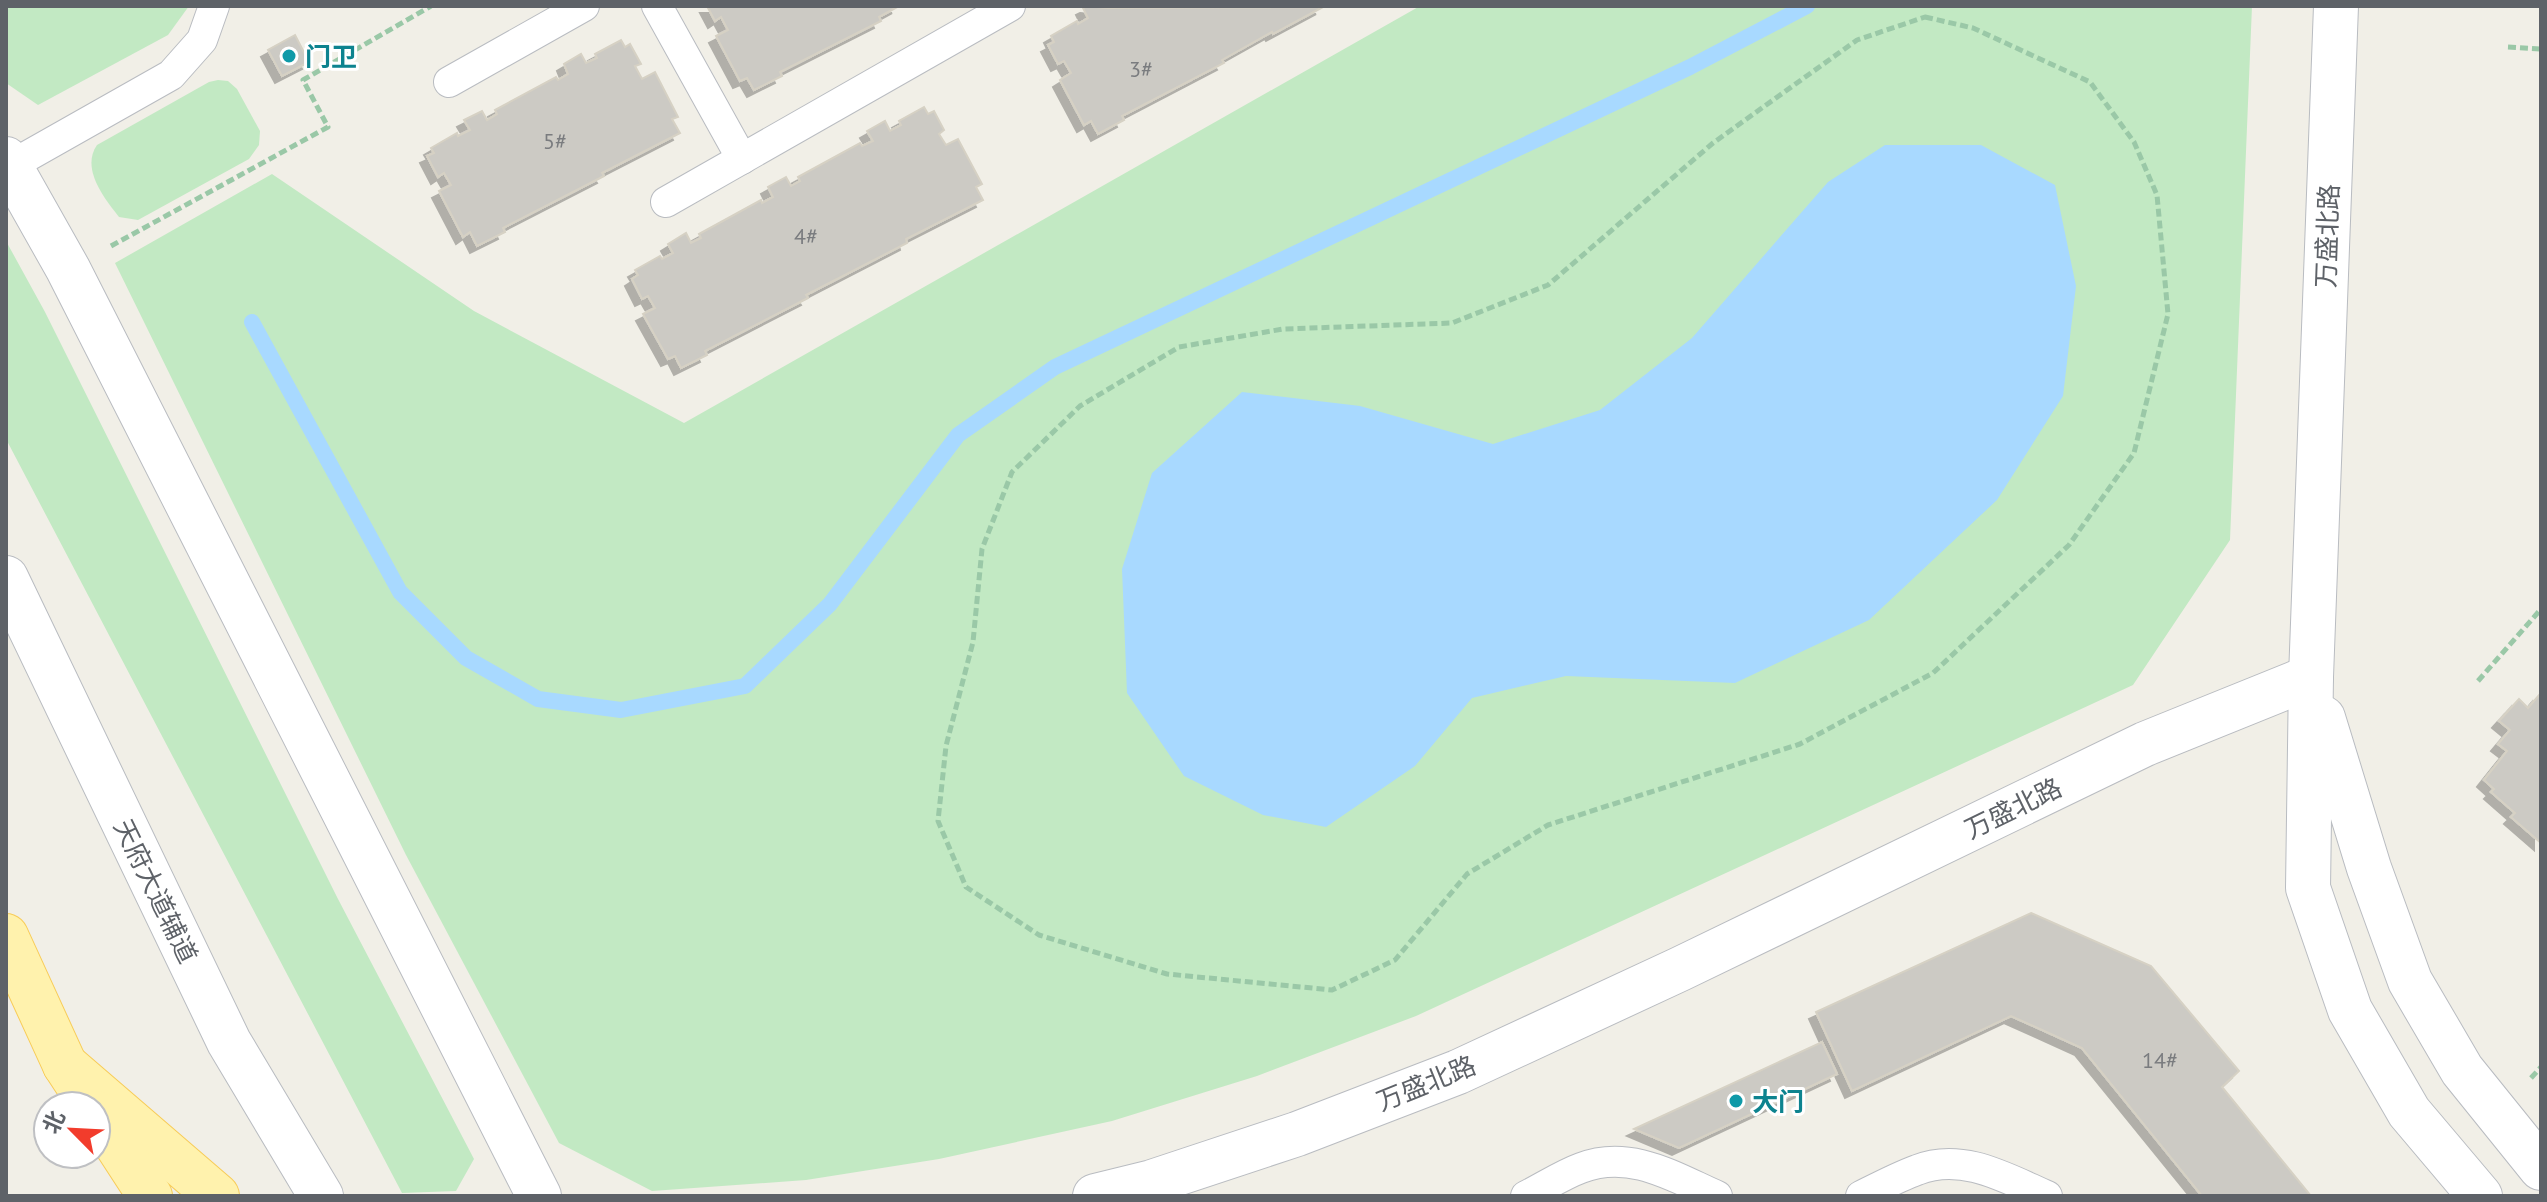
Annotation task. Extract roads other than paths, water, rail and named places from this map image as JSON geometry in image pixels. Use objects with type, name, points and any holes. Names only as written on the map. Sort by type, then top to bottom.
[{"type":"main road","points":[[6,936],[65,1065],[81,1090]]},
{"type":"main road","points":[[65,1065],[217,1196]]},
{"type":"main road","points":[[112,1138],[150,1196]]},
{"type":"street","name":"万盛北路","points":[[1095,1196],[1152,1182],[1297,1134],[1458,1072],[1693,963],[2145,744],[2311,677],[2336,6]]},
{"type":"street","points":[[8,163],[68,269],[539,1196]]},
{"type":"street","name":"天府大道辅道","points":[[6,578],[229,1042],[321,1196]]},
{"type":"street","points":[[2311,677],[2369,868],[2410,981],[2462,1070],[2541,1168]]},
{"type":"street","points":[[2311,677],[2308,888],[2350,1010],[2409,1112],[2475,1194]]},
{"type":"lane","points":[[8,163],[171,75],[202,40],[214,6]]},
{"type":"lane","points":[[449,82],[584,6]]},
{"type":"lane","points":[[657,6],[742,159]]},
{"type":"lane","points":[[666,202],[1010,6]]},
{"type":"lane","points":[[1526,1196],[1579,1168],[1619,1161],[1653,1167],[1717,1196]]},
{"type":"lane","points":[[1861,1196],[1918,1169],[1949,1164],[1970,1165],[2047,1196]]},
{"type":"water","points":[[1885,145],[1981,145],[2055,185],[2076,286],[2063,396],[1997,500],[1869,620],[1735,683],[1566,676],[1472,698],[1415,766],[1326,827],[1263,815],[1184,776],[1127,693],[1122,569],[1152,473],[1242,392],[1360,406],[1493,444],[1600,410],[1692,338],[1828,182]]},
{"type":"waterway","points":[[252,322],[400,592],[466,658],[538,699],[621,710],[745,686],[830,604],[958,435],[1055,367],[1690,67],[1807,6]]},
{"type":"place","name":"门卫","points":[[289,56]]},
{"type":"place","name":"大门","points":[[1736,1101]]}]
